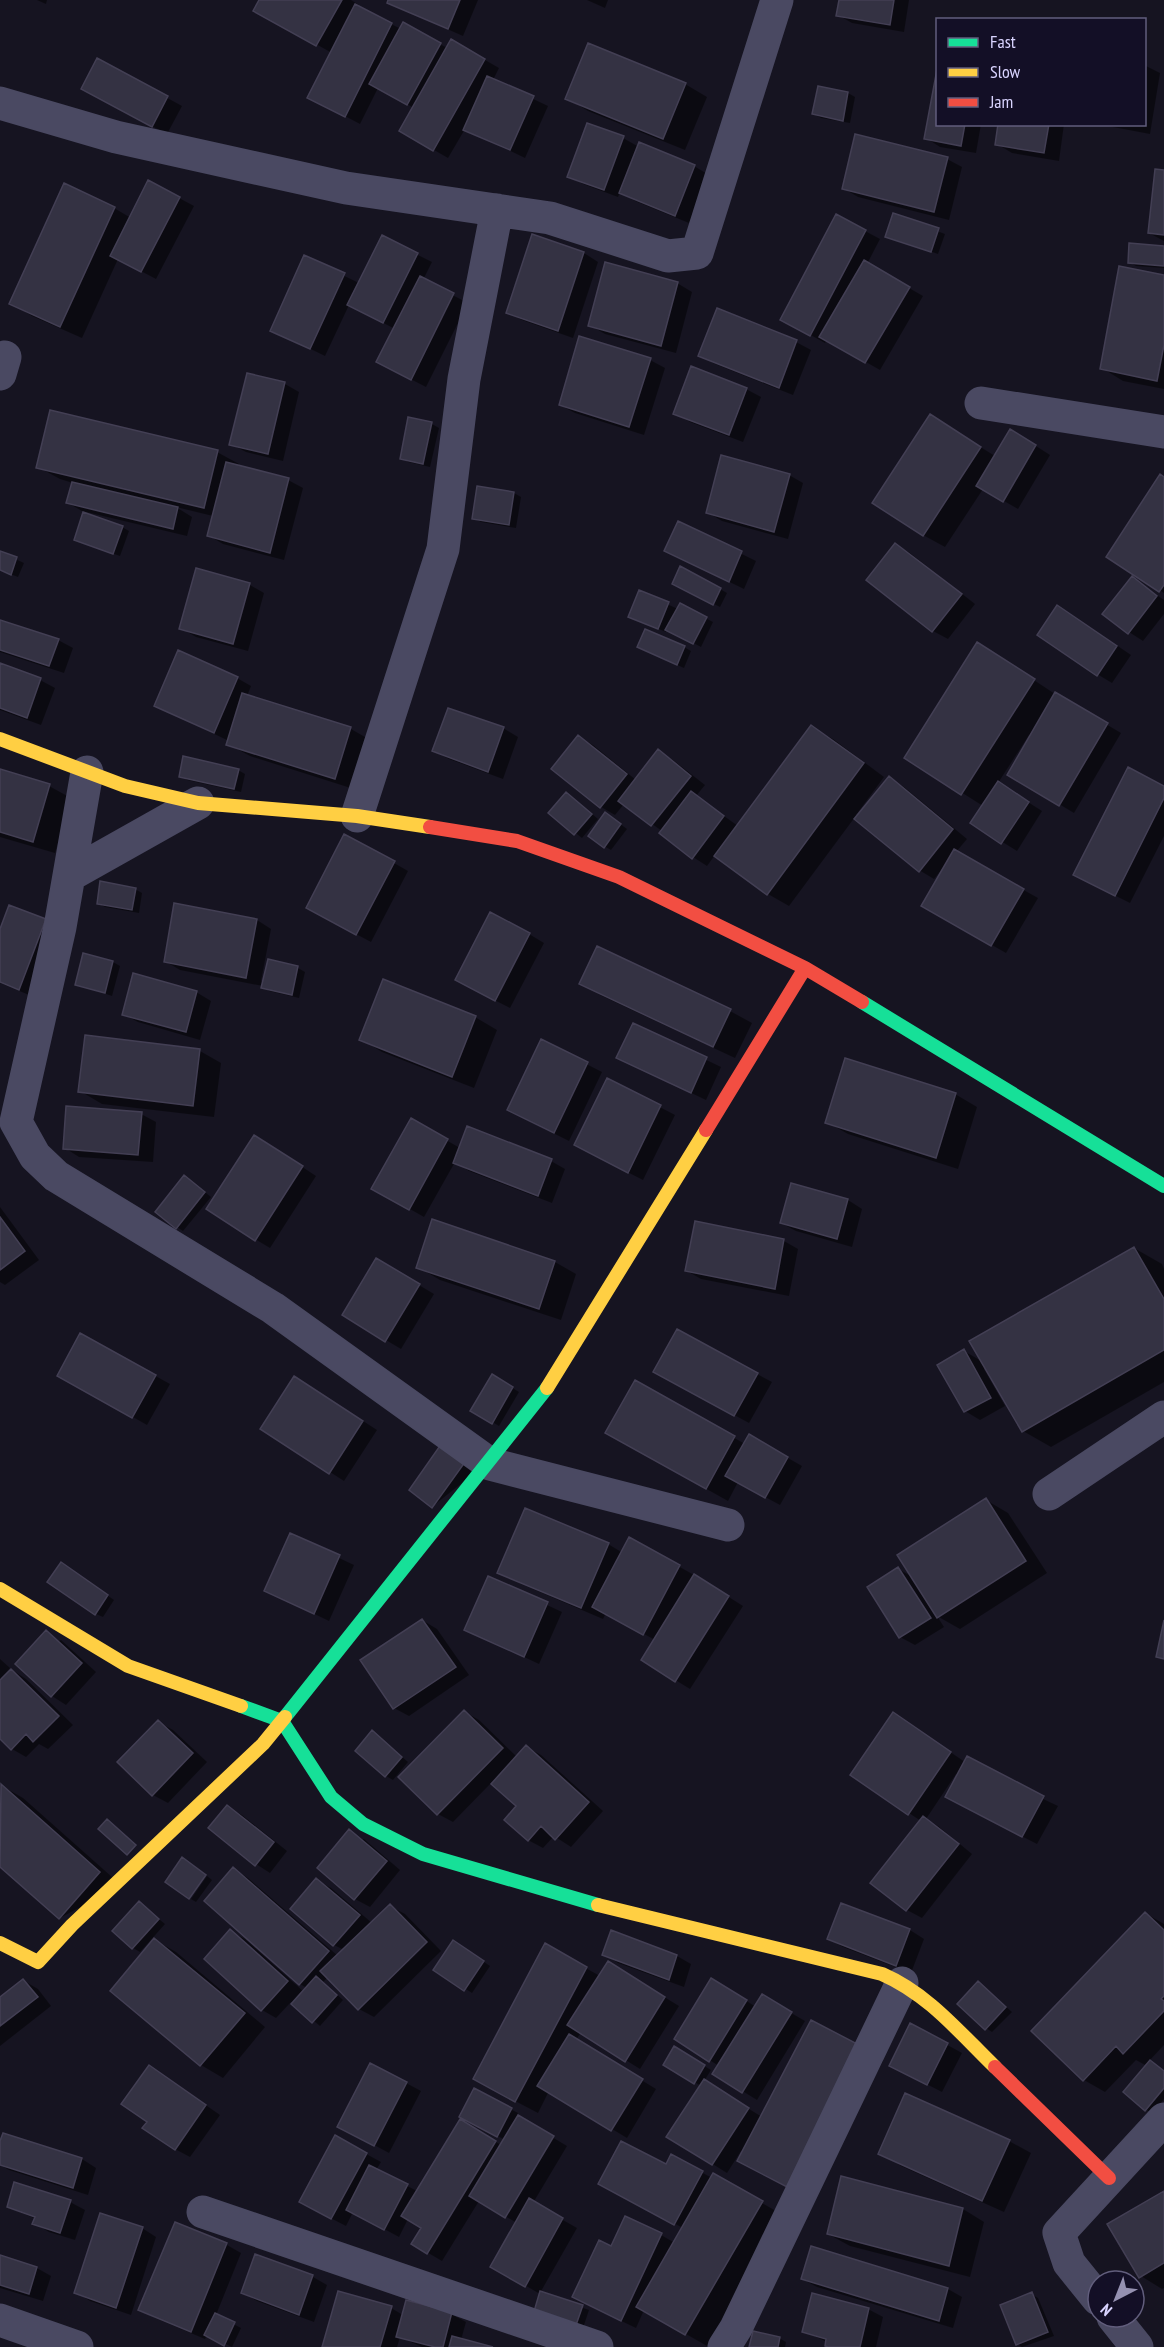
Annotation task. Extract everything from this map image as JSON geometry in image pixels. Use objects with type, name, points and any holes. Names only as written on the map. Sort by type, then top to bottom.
[{"type":"street","points":[[0,103],[116,137],[335,185],[550,218],[668,256],[697,253],[777,0]]},
{"type":"street","points":[[357,816],[443,549],[464,379],[497,210]]},
{"type":"street","points":[[981,403],[1164,432]]},
{"type":"street","points":[[0,739],[125,786],[198,803],[357,816],[517,842],[619,876],[805,968],[1164,1186]]},
{"type":"street","points":[[87,772],[60,927],[16,1122],[34,1156],[56,1176],[273,1308],[490,1464],[728,1525]]},
{"type":"street","points":[[70,875],[198,803]]},
{"type":"street","points":[[0,1943],[38,1962],[72,1924],[262,1744],[282,1721],[490,1464],[547,1389],[805,968]]},
{"type":"street","points":[[1049,1494],[1164,1416]]},
{"type":"street","points":[[0,1589],[128,1666],[282,1721],[331,1797],[363,1824],[423,1854],[599,1905],[882,1974],[902,1983],[922,1996],[1109,2178]]},
{"type":"street","points":[[724,2347],[736,2328],[902,1983]]},
{"type":"street","points":[[1086,2284],[1069,2263],[1059,2233],[1164,2119]]},
{"type":"street","points":[[203,2212],[597,2347]]},
{"type":"street","points":[[0,2320],[77,2347]]},
{"type":"street","points":[[1123,2329],[1137,2347]]},
{"type":"building","points":[[259,0],[342,0],[316,46],[253,11]]},
{"type":"building","points":[[388,0],[460,0],[448,29],[387,3]]},
{"type":"building","points":[[839,0],[894,0],[890,25],[836,16]]},
{"type":"building","points":[[355,4],[392,23],[345,117],[307,98]]},
{"type":"building","points":[[403,22],[441,43],[407,105],[369,84]]},
{"type":"building","points":[[451,39],[485,59],[433,151],[399,131]]},
{"type":"building","points":[[588,43],[686,83],[663,139],[565,99]]},
{"type":"building","points":[[97,58],[168,96],[152,127],[81,89]]},
{"type":"building","points":[[936,75],[936,126],[965,126],[961,146],[924,139]]},
{"type":"building","points":[[487,76],[534,96],[510,150],[463,130]]},
{"type":"building","points":[[818,86],[848,92],[843,121],[812,114]]},
{"type":"building","points":[[587,123],[624,136],[604,190],[567,177]]},
{"type":"building","points":[[998,126],[1049,126],[1044,153],[995,145]]},
{"type":"building","points":[[855,134],[948,157],[934,212],[842,189]]},
{"type":"building","points":[[639,142],[695,165],[675,216],[619,193]]},
{"type":"building","points":[[1155,169],[1164,170],[1164,235],[1148,233]]},
{"type":"building","points":[[148,180],[180,197],[141,272],[110,256]]},
{"type":"building","points":[[64,183],[115,207],[60,327],[9,304]]},
{"type":"building","points":[[893,213],[939,228],[931,252],[885,237]]},
{"type":"building","points":[[836,214],[866,230],[810,336],[780,320]]},
{"type":"building","points":[[532,234],[584,252],[558,331],[506,313]]},
{"type":"building","points":[[382,235],[418,253],[383,323],[347,305]]},
{"type":"building","points":[[1129,243],[1164,246],[1164,266],[1128,263]]},
{"type":"building","points":[[304,255],[345,273],[310,349],[270,331]]},
{"type":"building","points":[[864,260],[910,287],[865,363],[819,337]]},
{"type":"building","points":[[605,262],[678,282],[661,346],[588,326]]},
{"type":"building","points":[[1119,266],[1164,275],[1164,345],[1157,381],[1100,369]]},
{"type":"building","points":[[420,276],[454,293],[411,380],[376,362]]},
{"type":"building","points":[[717,308],[797,340],[779,388],[698,356]]},
{"type":"building","points":[[579,336],[651,358],[629,427],[559,405]]},
{"type":"building","points":[[691,366],[747,388],[729,435],[673,414]]},
{"type":"building","points":[[247,373],[285,382],[268,454],[229,445]]},
{"type":"building","points":[[50,410],[218,450],[204,508],[36,468]]},
{"type":"building","points":[[930,414],[981,447],[923,536],[872,503]]},
{"type":"building","points":[[408,417],[432,422],[423,464],[400,459]]},
{"type":"building","points":[[1010,429],[1036,445],[1003,502],[976,486]]},
{"type":"building","points":[[721,455],[790,474],[774,532],[706,513]]},
{"type":"building","points":[[226,462],[289,478],[270,553],[207,536]]},
{"type":"building","points":[[1160,474],[1164,477],[1164,585],[1159,592],[1106,557]]},
{"type":"building","points":[[72,482],[178,507],[173,529],[66,503]]},
{"type":"building","points":[[477,486],[514,492],[509,525],[472,519]]},
{"type":"building","points":[[83,512],[123,526],[113,554],[74,540]]},
{"type":"building","points":[[678,521],[742,551],[729,582],[664,551]]},
{"type":"building","points":[[895,543],[962,594],[932,632],[866,580]]},
{"type":"building","points":[[0,551],[17,557],[11,575],[0,570]]},
{"type":"building","points":[[680,566],[721,588],[713,605],[672,584]]},
{"type":"building","points":[[196,568],[250,583],[233,644],[179,629]]},
{"type":"building","points":[[1132,576],[1157,596],[1128,634],[1102,614]]},
{"type":"building","points":[[639,590],[669,602],[658,629],[628,617]]},
{"type":"building","points":[[680,603],[707,617],[693,644],[665,630]]},
{"type":"building","points":[[1057,605],[1117,646],[1097,676],[1037,635]]},
{"type":"building","points":[[0,620],[59,639],[49,666],[0,650]]},
{"type":"building","points":[[645,629],[685,646],[677,665],[637,647]]},
{"type":"building","points":[[977,642],[1035,679],[961,795],[904,758]]},
{"type":"building","points":[[178,650],[238,677],[214,733],[154,706]]},
{"type":"building","points":[[0,663],[41,678],[27,718],[0,708]]},
{"type":"building","points":[[1055,692],[1108,723],[1059,806],[1007,775]]},
{"type":"building","points":[[242,693],[351,727],[335,779],[226,745]]},
{"type":"building","points":[[448,708],[504,727],[488,772],[432,751]]},
{"type":"building","points":[[811,725],[864,763],[767,895],[714,856]]},
{"type":"building","points":[[578,735],[627,774],[600,808],[551,769]]},
{"type":"building","points":[[658,749],[691,776],[651,826],[618,801]]},
{"type":"building","points":[[183,756],[239,769],[234,789],[179,777]]},
{"type":"building","points":[[1128,767],[1164,786],[1164,798],[1115,896],[1073,875]]},
{"type":"building","points":[[0,769],[50,784],[33,842],[0,832]]},
{"type":"building","points":[[889,776],[953,829],[919,872],[854,819]]},
{"type":"building","points":[[998,781],[1029,802],[1001,844],[970,823]]},
{"type":"building","points":[[691,791],[724,816],[692,859],[659,833]]},
{"type":"building","points":[[566,792],[592,814],[574,835],[548,813]]},
{"type":"building","points":[[605,812],[621,824],[604,848],[588,836]]},
{"type":"building","points":[[344,834],[395,861],[356,935],[306,908]]},
{"type":"building","points":[[954,849],[1024,889],[991,946],[921,906]]},
{"type":"building","points":[[100,881],[136,888],[132,910],[97,904]]},
{"type":"building","points":[[174,903],[257,919],[246,978],[164,962]]},
{"type":"building","points":[[9,905],[46,919],[19,990],[0,982],[0,929]]},
{"type":"building","points":[[490,912],[530,933],[495,1001],[455,980]]},
{"type":"building","points":[[597,946],[731,1009],[713,1047],[579,984]]},
{"type":"building","points":[[83,953],[113,961],[105,993],[75,985]]},
{"type":"building","points":[[268,959],[298,966],[292,995],[261,988]]},
{"type":"building","points":[[133,973],[197,991],[186,1032],[122,1015]]},
{"type":"building","points":[[383,979],[476,1016],[452,1077],[359,1040]]},
{"type":"building","points":[[633,1023],[707,1057],[691,1093],[616,1058]]},
{"type":"building","points":[[85,1035],[200,1049],[193,1106],[78,1092]]},
{"type":"building","points":[[541,1039],[588,1062],[554,1133],[507,1110]]},
{"type":"building","points":[[845,1058],[956,1093],[936,1158],[825,1123]]},
{"type":"building","points":[[607,1078],[661,1105],[628,1173],[574,1145]]},
{"type":"building","points":[[66,1106],[142,1112],[138,1155],[63,1149]]},
{"type":"building","points":[[411,1118],[448,1139],[409,1210],[371,1189]]},
{"type":"building","points":[[467,1126],[552,1159],[538,1196],[453,1163]]},
{"type":"building","points":[[254,1135],[303,1166],[255,1241],[206,1209]]},
{"type":"building","points":[[184,1175],[205,1192],[176,1229],[155,1212]]},
{"type":"building","points":[[791,1183],[848,1199],[837,1239],[780,1223]]},
{"type":"building","points":[[0,1217],[25,1251],[0,1270]]},
{"type":"building","points":[[432,1219],[555,1261],[539,1309],[416,1268]]},
{"type":"building","points":[[695,1221],[784,1239],[775,1289],[685,1271]]},
{"type":"building","points":[[1134,1247],[1164,1299],[1164,1350],[1022,1432],[969,1341]]},
{"type":"building","points":[[376,1258],[420,1284],[385,1342],[342,1315]]},
{"type":"building","points":[[677,1329],[758,1373],[734,1416],[653,1372]]},
{"type":"building","points":[[80,1333],[156,1375],[132,1418],[57,1376]]},
{"type":"building","points":[[964,1349],[991,1398],[964,1412],[937,1365]]},
{"type":"building","points":[[492,1374],[513,1387],[492,1424],[470,1411]]},
{"type":"building","points":[[294,1376],[363,1421],[329,1474],[260,1429]]},
{"type":"building","points":[[635,1380],[735,1436],[706,1489],[605,1433]]},
{"type":"building","points":[[749,1434],[788,1457],[765,1498],[725,1476]]},
{"type":"building","points":[[444,1440],[468,1458],[432,1508],[409,1490]]},
{"type":"building","points":[[986,1498],[1026,1561],[937,1618],[897,1555]]},
{"type":"building","points":[[525,1508],[609,1543],[581,1608],[497,1573]]},
{"type":"building","points":[[290,1533],[340,1555],[314,1614],[264,1591]]},
{"type":"building","points":[[629,1537],[680,1565],[643,1635],[592,1607]]},
{"type":"building","points":[[61,1562],[108,1595],[95,1615],[47,1582]]},
{"type":"building","points":[[898,1567],[931,1618],[899,1638],[867,1587]]},
{"type":"building","points":[[694,1574],[729,1596],[675,1682],[641,1660]]},
{"type":"building","points":[[488,1576],[548,1602],[524,1657],[464,1630]]},
{"type":"building","points":[[422,1619],[456,1667],[393,1709],[360,1660]]},
{"type":"building","points":[[1164,1620],[1164,1659],[1156,1657]]},
{"type":"building","points":[[46,1630],[82,1663],[51,1697],[15,1664]]},
{"type":"building","points":[[11,1669],[59,1716],[33,1742],[26,1734],[11,1750],[0,1739],[0,1680]]},
{"type":"building","points":[[464,1710],[503,1748],[437,1815],[398,1777]]},
{"type":"building","points":[[893,1712],[951,1752],[908,1815],[850,1775]]},
{"type":"building","points":[[158,1720],[193,1753],[152,1796],[117,1762]]},
{"type":"building","points":[[372,1730],[402,1757],[385,1777],[355,1751]]},
{"type":"building","points":[[526,1745],[589,1802],[555,1840],[541,1826],[528,1841],[504,1820],[516,1806],[491,1784]]},
{"type":"building","points":[[967,1756],[1044,1796],[1022,1837],[945,1797]]},
{"type":"building","points":[[1,1784],[100,1872],[59,1919],[0,1867]]},
{"type":"building","points":[[227,1805],[274,1842],[255,1866],[208,1828]]},
{"type":"building","points":[[923,1816],[959,1844],[906,1911],[870,1883]]},
{"type":"building","points":[[107,1819],[136,1845],[127,1855],[98,1829]]},
{"type":"building","points":[[349,1829],[387,1861],[354,1900],[317,1868]]},
{"type":"building","points":[[182,1857],[206,1875],[189,1899],[165,1882]]},
{"type":"building","points":[[233,1867],[329,1951],[299,1985],[204,1901]]},
{"type":"building","points":[[316,1878],[360,1915],[333,1946],[290,1909]]},
{"type":"building","points":[[139,1901],[159,1919],[132,1949],[112,1931]]},
{"type":"building","points":[[841,1903],[910,1929],[896,1966],[827,1939]]},
{"type":"building","points":[[390,1904],[427,1942],[358,2010],[320,1971]]},
{"type":"building","points":[[1145,1912],[1164,1930],[1164,1996],[1161,1999],[1164,2001],[1164,2011],[1123,2054],[1116,2046],[1083,2081],[1031,2031]]},
{"type":"building","points":[[230,1929],[288,1981],[261,2011],[204,1959]]},
{"type":"building","points":[[611,1930],[677,1955],[669,1980],[602,1955]]},
{"type":"building","points":[[154,1938],[245,2013],[200,2066],[110,1991]]},
{"type":"building","points":[[453,1940],[484,1961],[464,1991],[433,1970]]},
{"type":"building","points":[[545,1943],[587,1967],[515,2102],[473,2079]]},
{"type":"building","points":[[608,1961],[665,1997],[625,2062],[567,2025]]},
{"type":"building","points":[[316,1976],[337,1995],[312,2023],[291,2004]]},
{"type":"building","points":[[711,1978],[747,2000],[709,2062],[674,2039]]},
{"type":"building","points":[[23,1979],[38,1997],[0,2026],[0,1997]]},
{"type":"building","points":[[978,1981],[1006,2007],[985,2030],[957,2004]]},
{"type":"building","points":[[762,1994],[792,2012],[742,2093],[712,2074]]},
{"type":"building","points":[[811,2020],[863,2047],[789,2188],[737,2161]]},
{"type":"building","points":[[910,2023],[948,2043],[927,2085],[889,2066]]},
{"type":"building","points":[[569,2034],[643,2079],[611,2131],[537,2086]]},
{"type":"building","points":[[674,2046],[705,2065],[694,2084],[663,2065]]},
{"type":"building","points":[[1150,2060],[1164,2071],[1164,2088],[1145,2111],[1123,2092]]},
{"type":"building","points":[[370,2063],[407,2082],[374,2146],[337,2127]]},
{"type":"building","points":[[149,2065],[206,2105],[175,2150],[142,2128],[147,2122],[121,2104]]},
{"type":"building","points":[[704,2079],[749,2108],[712,2165],[666,2137]]},
{"type":"building","points":[[474,2088],[512,2108],[497,2137],[459,2117]]},
{"type":"building","points":[[905,2093],[1010,2140],[982,2201],[878,2154]]},
{"type":"building","points":[[518,2115],[554,2136],[505,2218],[469,2196]]},
{"type":"building","points":[[460,2119],[496,2141],[427,2254],[411,2244],[421,2228],[401,2216]]},
{"type":"building","points":[[3,2133],[82,2158],[73,2188],[0,2165],[0,2141]]},
{"type":"building","points":[[335,2135],[367,2153],[331,2219],[299,2202]]},
{"type":"building","points":[[621,2141],[666,2164],[671,2154],[703,2171],[674,2225],[598,2184]]},
{"type":"building","points":[[369,2165],[408,2184],[384,2230],[346,2210]]},
{"type":"building","points":[[713,2173],[763,2201],[685,2335],[636,2307]]},
{"type":"building","points":[[841,2176],[963,2208],[949,2266],[827,2234]]},
{"type":"building","points":[[14,2182],[71,2200],[60,2233],[32,2224],[35,2217],[7,2207]]},
{"type":"building","points":[[1164,2191],[1164,2263],[1146,2274],[1146,2269],[1134,2269],[1107,2224]]},
{"type":"building","points":[[529,2198],[563,2218],[525,2287],[490,2267]]},
{"type":"building","points":[[100,2213],[143,2227],[116,2308],[74,2293]]},
{"type":"building","points":[[625,2216],[662,2233],[621,2321],[572,2297],[599,2240],[611,2246]]},
{"type":"building","points":[[175,2222],[227,2243],[191,2332],[138,2310]]},
{"type":"building","points":[[811,2246],[948,2288],[939,2321],[801,2279]]},
{"type":"building","points":[[255,2254],[313,2275],[299,2315],[241,2293]]},
{"type":"building","points":[[0,2255],[37,2267],[29,2294],[0,2285]]},
{"type":"building","points":[[338,2291],[392,2306],[380,2347],[322,2347]]},
{"type":"building","points":[[540,2291],[583,2305],[575,2328],[533,2315]]},
{"type":"building","points":[[1032,2292],[1048,2332],[1016,2345],[1000,2305]]},
{"type":"building","points":[[812,2293],[869,2308],[860,2347],[828,2347],[825,2346],[826,2339],[802,2332]]},
{"type":"building","points":[[406,2300],[452,2312],[443,2347],[396,2337]]},
{"type":"building","points":[[215,2313],[235,2322],[224,2346],[204,2335]]},
{"type":"building","points":[[753,2331],[780,2337],[778,2347],[749,2347]]},
{"type":"building","points":[[452,2336],[493,2347],[449,2347]]},
{"type":"traffic: fast","points":[[862,1002],[1164,1186]]},
{"type":"traffic: fast","points":[[285,1717],[547,1388]]},
{"type":"traffic: fast","points":[[241,1706],[282,1721],[331,1797],[363,1824],[423,1854],[598,1905]]},
{"type":"traffic: slow","points":[[0,739],[125,786],[198,803],[357,816],[430,827]]},
{"type":"traffic: slow","points":[[547,1388],[706,1130]]},
{"type":"traffic: slow","points":[[0,1589],[128,1666],[241,1706]]},
{"type":"traffic: slow","points":[[0,1943],[38,1962],[72,1925],[263,1744],[285,1717]]},
{"type":"traffic: slow","points":[[598,1905],[882,1974],[899,1982],[928,2003],[956,2027],[995,2067]]},
{"type":"traffic: jam","points":[[430,827],[517,841],[619,877],[805,968],[862,1002]]},
{"type":"traffic: jam","points":[[706,1130],[805,968]]},
{"type":"traffic: jam","points":[[995,2067],[1109,2178]]}]
